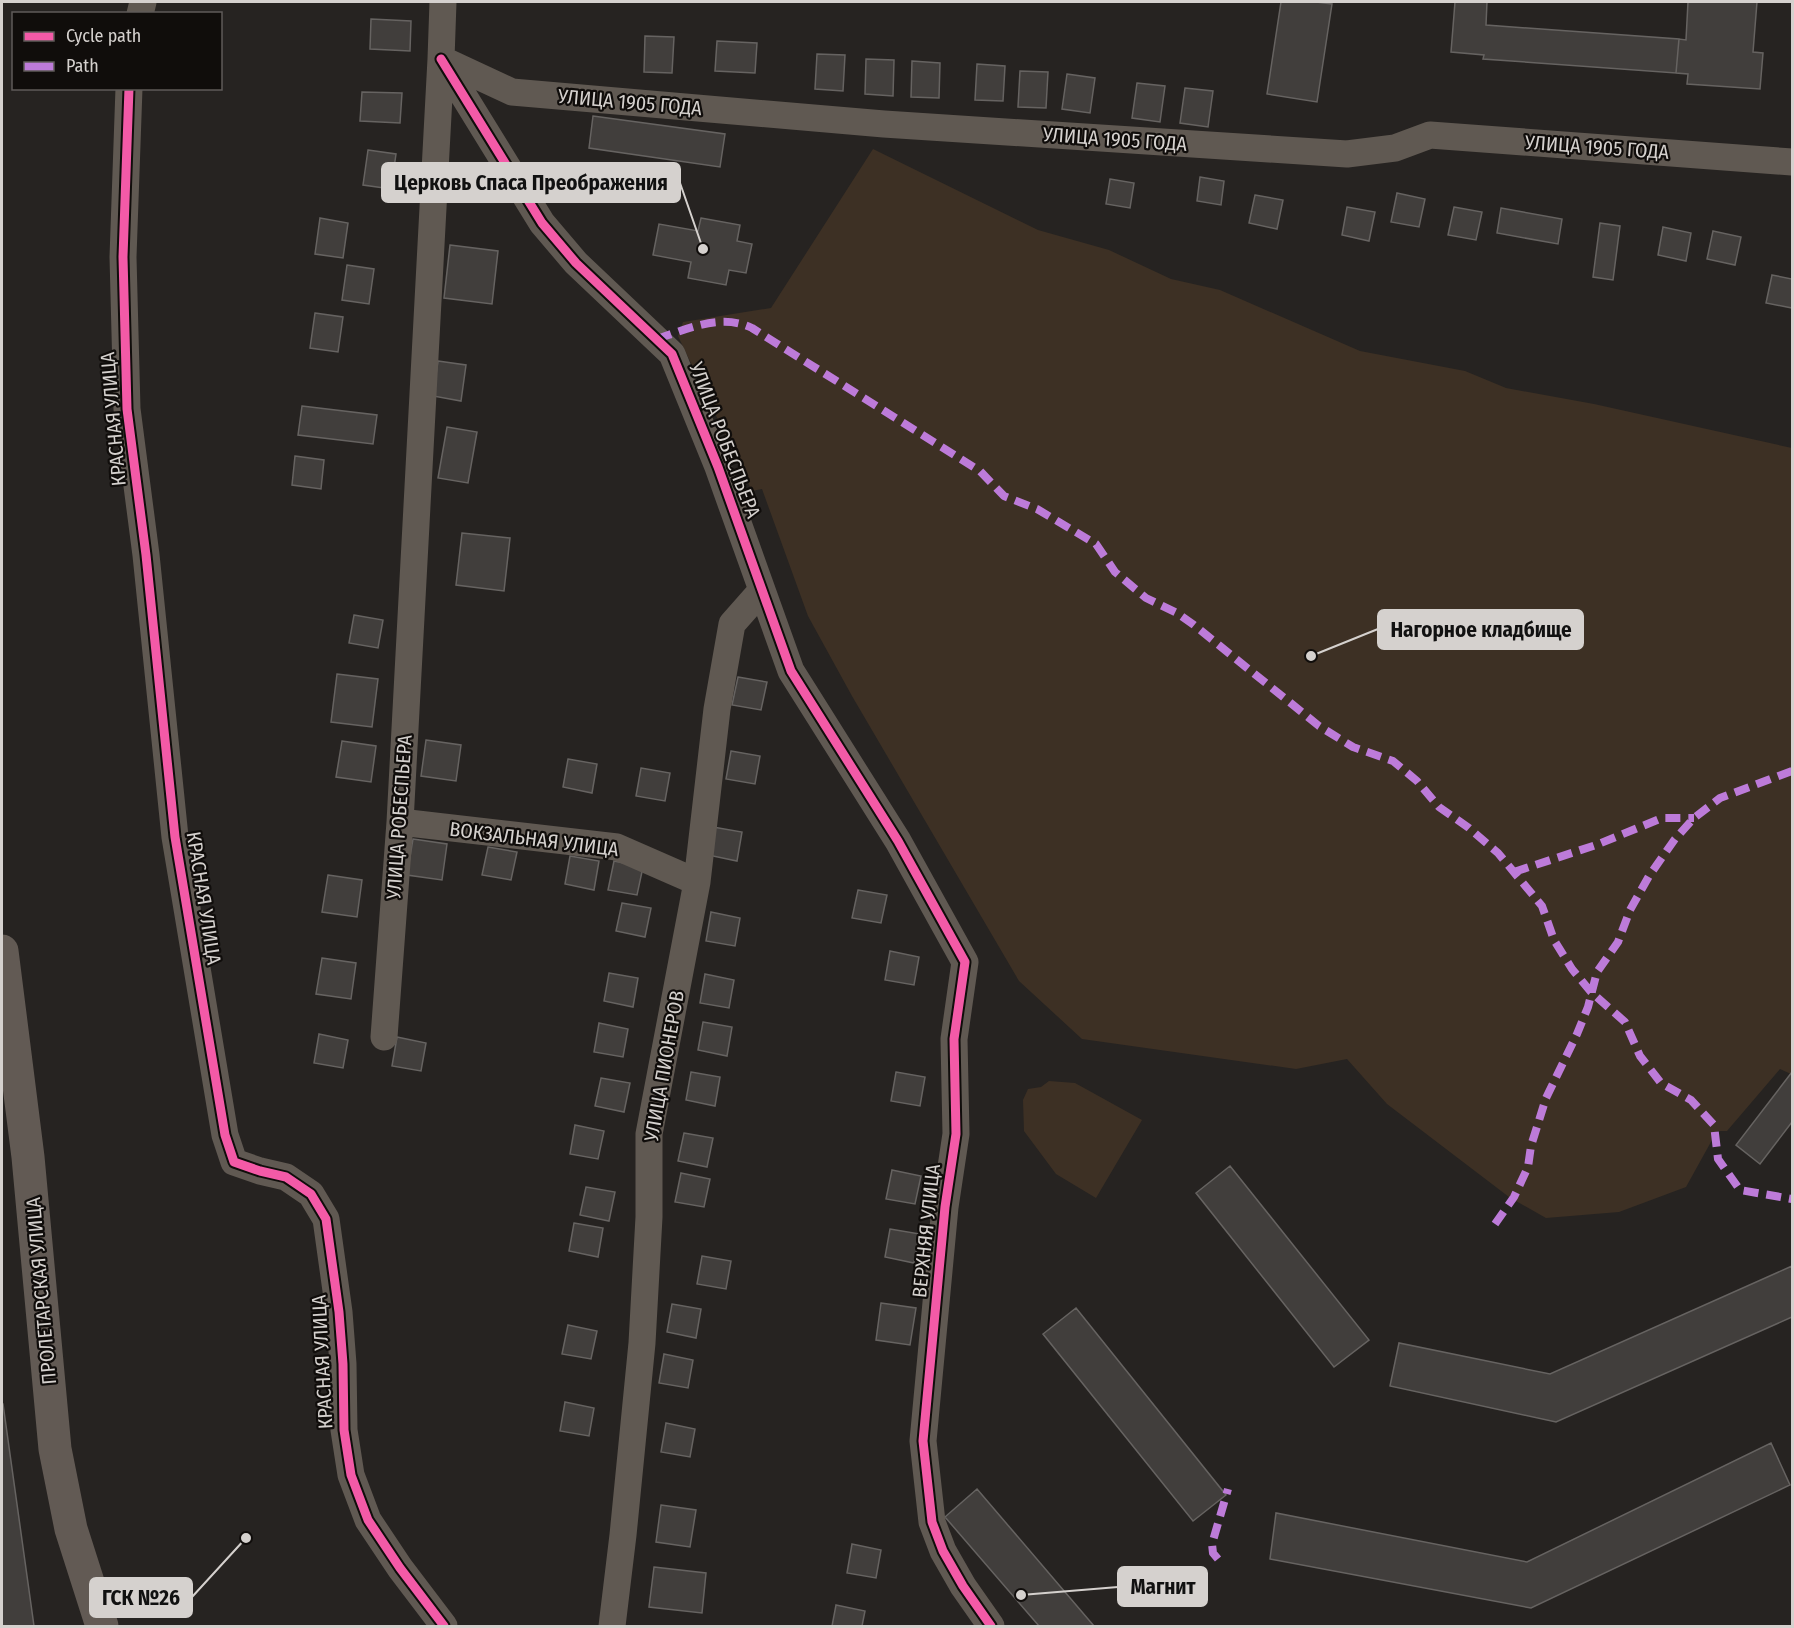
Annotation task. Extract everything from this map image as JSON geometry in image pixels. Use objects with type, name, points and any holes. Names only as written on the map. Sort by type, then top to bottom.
[{"type":"main road","name":"ПРОЛЕТАРСКАЯ УЛИЦА","points":[[2,951],[28,1157],[55,1449],[71,1529],[102,1626]]},
{"type":"street","name":"УЛИЦА РОБЕСПЬЕРА","points":[[384,1037],[400,822],[443,2]]},
{"type":"street","name":"УЛИЦА РОБЕСПЬЕРА","points":[[441,59],[542,223],[576,263],[672,354],[718,467],[791,671],[898,841]]},
{"type":"street","name":"УЛИЦА 1905 ГОДА","points":[[441,59],[512,92],[884,124],[1347,154],[1395,148],[1430,135],[1792,162]]},
{"type":"street","name":"КРАСНАЯ УЛИЦА","points":[[129,90],[123,258],[127,409],[146,555],[175,837],[225,1135],[234,1162],[286,1177],[311,1194],[326,1219],[339,1312],[344,1364],[344,1430],[351,1475],[368,1520],[400,1568],[444,1626]]},
{"type":"street","name":"УЛИЦА ПИОНЕРОВ","points":[[612,1626],[642,1343],[649,1217],[649,1134],[697,882],[717,709],[732,624],[762,590]]},
{"type":"street","name":"ВОКЗАЛЬНАЯ УЛИЦА","points":[[400,822],[617,847],[697,882]]},
{"type":"street","name":"ВЕРХНЯЯ УЛИЦА","points":[[898,841],[965,962],[954,1039],[956,1134],[945,1207],[923,1441],[932,1522],[943,1551],[963,1586],[991,1626]]},
{"type":"shaded area","points":[[873,149],[1038,230],[1109,250],[1171,279],[1220,290],[1360,351],[1465,371],[1506,388],[1594,404],[1792,448],[1792,1072],[1791,1074],[1780,1069],[1727,1131],[1717,1131],[1686,1187],[1619,1212],[1546,1218],[1509,1197],[1387,1104],[1347,1059],[1296,1069],[1082,1039],[1019,981],[852,696],[808,616],[762,489],[752,491],[678,336],[683,322],[771,308]]},
{"type":"shaded area","points":[[1049,1081],[1075,1083],[1142,1120],[1096,1198],[1056,1174],[1024,1131],[1023,1100],[1028,1089],[1041,1087]]},
{"type":"building","points":[[1281,2],[1332,4],[1317,102],[1267,94]]},
{"type":"building","points":[[1455,2],[1487,2],[1486,25],[1679,39],[1676,73],[1483,59],[1484,55],[1451,52]]},
{"type":"building","points":[[1688,2],[1757,2],[1753,52],[1763,53],[1760,89],[1687,84],[1688,74],[1676,73],[1679,39],[1686,40]]},
{"type":"building","points":[[371,19],[411,21],[410,51],[370,49]]},
{"type":"building","points":[[645,36],[674,37],[672,73],[644,72]]},
{"type":"building","points":[[717,41],[757,43],[755,73],[715,71]]},
{"type":"building","points":[[817,54],[845,55],[843,91],[815,89]]},
{"type":"building","points":[[866,59],[894,60],[893,96],[865,94]]},
{"type":"building","points":[[912,61],[940,63],[939,98],[911,97]]},
{"type":"building","points":[[977,64],[1005,66],[1003,101],[975,100]]},
{"type":"building","points":[[1020,71],[1048,72],[1046,108],[1018,107]]},
{"type":"building","points":[[1067,74],[1095,78],[1090,113],[1062,109]]},
{"type":"building","points":[[1137,83],[1165,86],[1160,122],[1132,118]]},
{"type":"building","points":[[1185,88],[1213,91],[1208,127],[1180,123]]},
{"type":"building","points":[[362,92],[402,93],[400,123],[360,121]]},
{"type":"building","points":[[593,116],[725,134],[720,167],[589,148]]},
{"type":"building","points":[[368,150],[396,154],[391,189],[363,185]]},
{"type":"building","points":[[1200,177],[1224,181],[1221,205],[1197,201]]},
{"type":"building","points":[[1110,179],[1134,183],[1130,208],[1106,204]]},
{"type":"building","points":[[1397,193],[1425,199],[1419,227],[1391,222]]},
{"type":"building","points":[[1255,195],[1283,200],[1277,229],[1249,223]]},
{"type":"building","points":[[1347,207],[1375,212],[1369,241],[1342,235]]},
{"type":"building","points":[[1454,207],[1482,212],[1476,240],[1448,235]]},
{"type":"building","points":[[1501,208],[1562,219],[1558,244],[1497,233]]},
{"type":"building","points":[[320,218],[348,223],[343,258],[315,254]]},
{"type":"building","points":[[701,218],[740,225],[737,241],[752,244],[746,273],[729,270],[726,285],[688,278],[691,262],[653,255],[659,224],[698,231]]},
{"type":"building","points":[[1600,223],[1620,226],[1613,280],[1593,277]]},
{"type":"building","points":[[1663,227],[1691,233],[1686,261],[1658,255]]},
{"type":"building","points":[[1713,231],[1741,237],[1735,265],[1707,259]]},
{"type":"building","points":[[450,245],[498,251],[492,304],[444,298]]},
{"type":"building","points":[[347,265],[374,269],[369,304],[342,300]]},
{"type":"building","points":[[1772,275],[1792,279],[1792,308],[1766,303]]},
{"type":"building","points":[[315,313],[343,317],[338,352],[310,348]]},
{"type":"building","points":[[438,361],[466,365],[461,401],[433,396]]},
{"type":"building","points":[[302,406],[377,415],[373,444],[298,435]]},
{"type":"building","points":[[447,427],[477,432],[468,483],[438,478]]},
{"type":"building","points":[[295,456],[324,460],[321,489],[292,485]]},
{"type":"building","points":[[462,533],[510,538],[504,591],[456,585]]},
{"type":"building","points":[[354,615],[383,620],[378,648],[349,643]]},
{"type":"building","points":[[337,674],[378,679],[372,727],[331,722]]},
{"type":"building","points":[[738,677],[767,682],[761,710],[732,705]]},
{"type":"building","points":[[426,740],[461,745],[456,781],[421,776]]},
{"type":"building","points":[[342,741],[376,746],[371,782],[336,777]]},
{"type":"building","points":[[731,751],[760,756],[755,784],[726,779]]},
{"type":"building","points":[[568,759],[597,764],[592,793],[563,787]]},
{"type":"building","points":[[641,768],[670,773],[665,801],[636,796]]},
{"type":"building","points":[[713,827],[742,832],[737,861],[708,855]]},
{"type":"building","points":[[413,839],[447,844],[442,880],[407,875]]},
{"type":"building","points":[[488,847],[517,852],[511,880],[482,875]]},
{"type":"building","points":[[570,856],[599,861],[594,890],[565,884]]},
{"type":"building","points":[[614,861],[643,867],[637,895],[608,890]]},
{"type":"building","points":[[328,875],[362,880],[357,917],[322,912]]},
{"type":"building","points":[[858,890],[887,895],[881,923],[852,918]]},
{"type":"building","points":[[622,903],[651,908],[645,937],[616,931]]},
{"type":"building","points":[[711,912],[740,918],[735,946],[706,941]]},
{"type":"building","points":[[890,951],[919,957],[914,985],[885,980]]},
{"type":"building","points":[[322,958],[356,963],[351,999],[316,994]]},
{"type":"building","points":[[609,973],[638,978],[633,1007],[604,1001]]},
{"type":"building","points":[[705,974],[734,980],[729,1008],[700,1003]]},
{"type":"building","points":[[703,1022],[732,1027],[727,1056],[698,1050]]},
{"type":"building","points":[[599,1023],[628,1029],[623,1057],[594,1052]]},
{"type":"building","points":[[319,1034],[348,1040],[343,1068],[314,1063]]},
{"type":"building","points":[[397,1037],[426,1043],[421,1071],[392,1066]]},
{"type":"building","points":[[691,1072],[720,1077],[715,1106],[686,1100]]},
{"type":"building","points":[[896,1072],[925,1077],[920,1106],[891,1101]]},
{"type":"building","points":[[1792,1072],[1792,1122],[1760,1164],[1736,1145]]},
{"type":"building","points":[[601,1078],[630,1083],[624,1112],[595,1106]]},
{"type":"building","points":[[575,1125],[604,1131],[598,1159],[570,1154]]},
{"type":"building","points":[[684,1133],[713,1138],[707,1167],[678,1161]]},
{"type":"building","points":[[1230,1166],[1369,1340],[1334,1367],[1196,1193]]},
{"type":"building","points":[[892,1170],[921,1176],[915,1204],[886,1199]]},
{"type":"building","points":[[681,1173],[710,1179],[704,1207],[675,1202]]},
{"type":"building","points":[[586,1187],[615,1192],[609,1221],[580,1215]]},
{"type":"building","points":[[574,1223],[603,1228],[598,1257],[569,1251]]},
{"type":"building","points":[[890,1229],[920,1234],[914,1263],[885,1257]]},
{"type":"building","points":[[702,1256],[731,1261],[726,1289],[697,1284]]},
{"type":"building","points":[[1792,1266],[1792,1317],[1556,1422],[1390,1386],[1399,1343],[1550,1374]]},
{"type":"building","points":[[881,1303],[916,1308],[910,1345],[876,1340]]},
{"type":"building","points":[[672,1304],[701,1309],[696,1338],[667,1332]]},
{"type":"building","points":[[1076,1308],[1226,1495],[1193,1521],[1043,1334]]},
{"type":"building","points":[[568,1325],[597,1331],[591,1359],[562,1354]]},
{"type":"building","points":[[664,1354],[693,1360],[688,1388],[659,1383]]},
{"type":"building","points":[[565,1402],[594,1408],[589,1436],[560,1431]]},
{"type":"building","points":[[3,1404],[34,1626],[2,1626]]},
{"type":"building","points":[[666,1423],[695,1429],[690,1457],[661,1452]]},
{"type":"building","points":[[1771,1443],[1790,1485],[1531,1608],[1270,1559],[1276,1513],[1527,1562]]},
{"type":"building","points":[[977,1489],[1094,1626],[1039,1626],[945,1517]]},
{"type":"building","points":[[661,1505],[696,1510],[690,1547],[656,1542]]},
{"type":"building","points":[[852,1544],[881,1550],[876,1578],[847,1573]]},
{"type":"building","points":[[654,1567],[706,1573],[702,1613],[649,1607]]},
{"type":"building","points":[[836,1605],[865,1611],[862,1626],[832,1626]]},
{"type":"marked path","points":[[657,339],[692,327],[716,322],[728,322],[752,328],[980,471],[1004,496],[1037,509],[1096,544],[1115,572],[1146,598],[1177,613],[1194,625],[1319,726],[1353,747],[1393,761],[1417,781],[1439,807],[1469,828],[1498,853],[1542,906],[1554,940],[1572,969],[1591,992],[1625,1022],[1640,1056],[1661,1083],[1691,1100],[1714,1125],[1718,1159],[1740,1190],[1792,1199]]},
{"type":"marked path","points":[[1495,1224],[1514,1197],[1528,1167],[1531,1146],[1546,1098],[1588,1007],[1597,972],[1618,942],[1630,910],[1649,876],[1675,839],[1694,818],[1720,798],[1792,771]]},
{"type":"marked path","points":[[1514,872],[1596,845],[1662,818],[1694,818]]},
{"type":"marked path","points":[[1218,1559],[1213,1553],[1212,1544],[1228,1489]]},
{"type":"cycle path","points":[[441,59],[542,223],[576,263],[672,354],[718,467],[791,671],[898,841],[965,962],[954,1039],[956,1134],[945,1207],[923,1441],[932,1522],[943,1551],[963,1586],[991,1626]]},
{"type":"cycle path","points":[[129,90],[123,257],[127,409],[146,555],[175,837],[225,1135],[234,1162],[286,1177],[311,1194],[326,1219],[339,1312],[344,1430],[351,1475],[368,1520],[400,1568],[444,1626]]},
{"type":"place","name":"Церковь Спаса Преображения","points":[[703,249]]},
{"type":"place","name":"Нагорное кладбище","points":[[1311,656]]},
{"type":"place","name":"ГСК №26","points":[[246,1538]]},
{"type":"place","name":"Магнит","points":[[1021,1595]]}]
